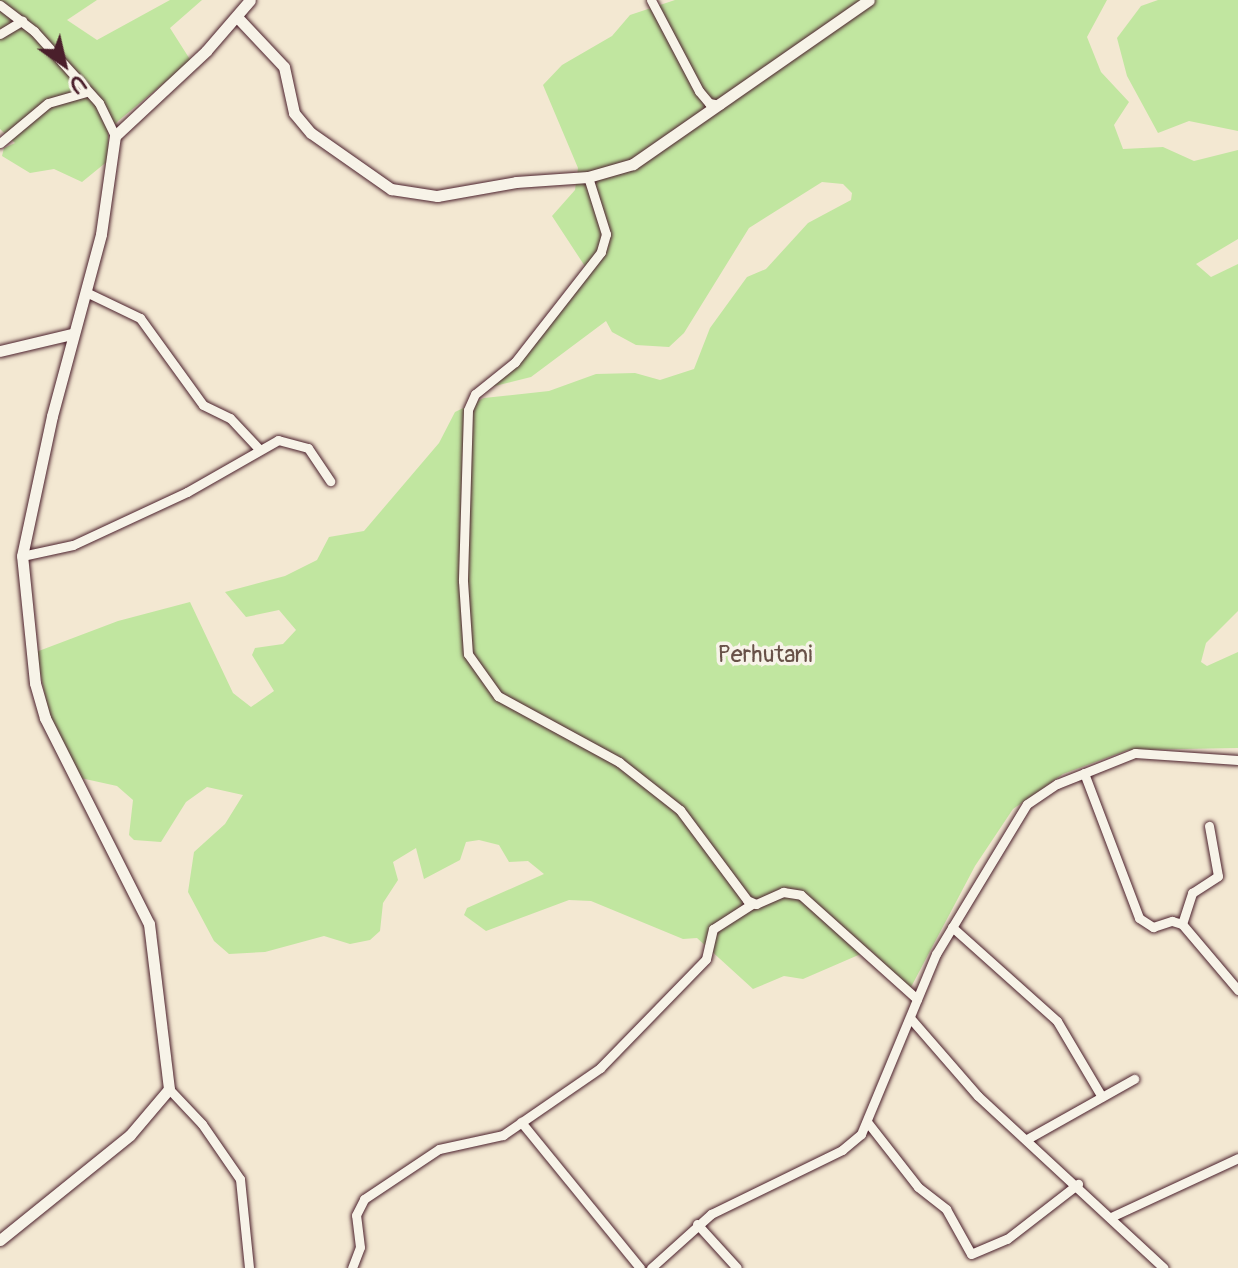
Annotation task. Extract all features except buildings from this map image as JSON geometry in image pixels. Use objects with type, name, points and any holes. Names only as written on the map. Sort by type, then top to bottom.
[{"type":"street","points":[[249,1268],[240,1179],[202,1124],[169,1089],[149,924],[45,718],[35,683],[22,556],[72,334],[88,293],[119,131],[238,18],[250,0]]},
{"type":"street","points":[[651,0],[699,91],[709,103],[720,105]]},
{"type":"street","points":[[238,18],[284,67],[298,120],[344,160],[391,189],[437,196],[505,184],[588,177],[633,164],[869,0]]},
{"type":"street","points":[[0,5],[22,21],[119,131]]},
{"type":"street","points":[[0,34],[22,21]]},
{"type":"street","points":[[0,143],[48,103],[86,92]]},
{"type":"street","points":[[588,177],[606,234],[601,252],[515,362],[475,394],[468,410],[465,644],[472,664],[498,696],[619,762],[680,810],[752,904]]},
{"type":"street","points":[[88,293],[140,318],[203,405],[230,418],[259,449]]},
{"type":"street","points":[[0,351],[72,334]]},
{"type":"street","points":[[22,556],[73,545],[187,492],[259,449],[282,439],[302,445],[330,481]]},
{"type":"street","points":[[651,1268],[697,1224],[842,1150],[868,1123],[917,999],[952,927],[1027,804],[1084,773],[1145,751],[1238,760]]},
{"type":"street","points":[[1084,773],[1139,918],[1153,927],[1172,921],[1182,924],[1238,990]]},
{"type":"street","points":[[1182,924],[1192,893],[1218,876],[1209,826]]},
{"type":"street","points":[[352,1268],[360,1247],[356,1215],[364,1199],[439,1149],[498,1136],[604,1064],[706,959],[713,929],[752,904],[783,892],[801,895],[917,999]]},
{"type":"street","points":[[952,927],[1057,1021],[1102,1097]]},
{"type":"street","points":[[1227,977],[1238,971]]},
{"type":"street","points":[[911,1019],[978,1096],[1078,1184],[1164,1268]]},
{"type":"street","points":[[1027,1139],[1134,1079]]},
{"type":"street","points":[[0,1240],[130,1135],[169,1089]]},
{"type":"street","points":[[521,1122],[640,1268]]},
{"type":"street","points":[[868,1123],[918,1187],[946,1209],[971,1254],[1007,1239],[1078,1184]]},
{"type":"street","points":[[1111,1217],[1238,1158]]},
{"type":"street","points":[[697,1224],[737,1268]]},
{"type":"green space","points":[[0,0],[97,0],[67,20],[97,40],[170,0],[202,0],[170,28],[191,61],[118,121],[108,133],[109,160],[82,182],[54,169],[30,173],[2,156],[4,148],[15,143],[0,129]]},
{"type":"green space","name":"Perhutani","points":[[675,0],[1107,0],[1087,37],[1101,72],[1129,102],[1114,125],[1123,149],[1163,147],[1194,161],[1238,150],[1238,239],[1196,264],[1211,277],[1238,264],[1238,611],[1206,643],[1201,662],[1207,666],[1238,652],[1238,748],[1128,750],[1063,774],[1013,809],[975,866],[910,989],[870,950],[803,979],[784,976],[753,989],[697,938],[683,939],[591,901],[569,900],[486,931],[464,915],[467,908],[544,874],[528,861],[509,862],[499,845],[479,840],[466,842],[460,860],[424,879],[416,848],[393,862],[398,880],[383,903],[380,931],[370,940],[350,944],[324,936],[265,952],[229,954],[214,941],[188,892],[194,852],[225,824],[243,795],[207,787],[186,802],[161,842],[134,840],[129,835],[133,800],[117,786],[76,777],[51,724],[36,652],[118,621],[190,602],[233,693],[251,707],[274,691],[252,655],[255,648],[283,644],[296,630],[279,610],[246,617],[225,592],[285,576],[317,560],[329,537],[364,531],[439,443],[455,412],[484,398],[549,391],[596,374],[635,373],[660,380],[694,369],[710,328],[747,277],[766,269],[808,223],[851,200],[852,193],[843,184],[822,182],[749,228],[684,333],[669,347],[636,345],[612,332],[606,321],[531,377],[487,388],[515,368],[590,274],[552,216],[575,190],[578,168],[543,85],[562,65],[612,36],[630,15]]},
{"type":"green space","points":[[1158,0],[1238,0],[1238,131],[1189,121],[1158,133],[1127,76],[1117,38],[1141,6]]}]
